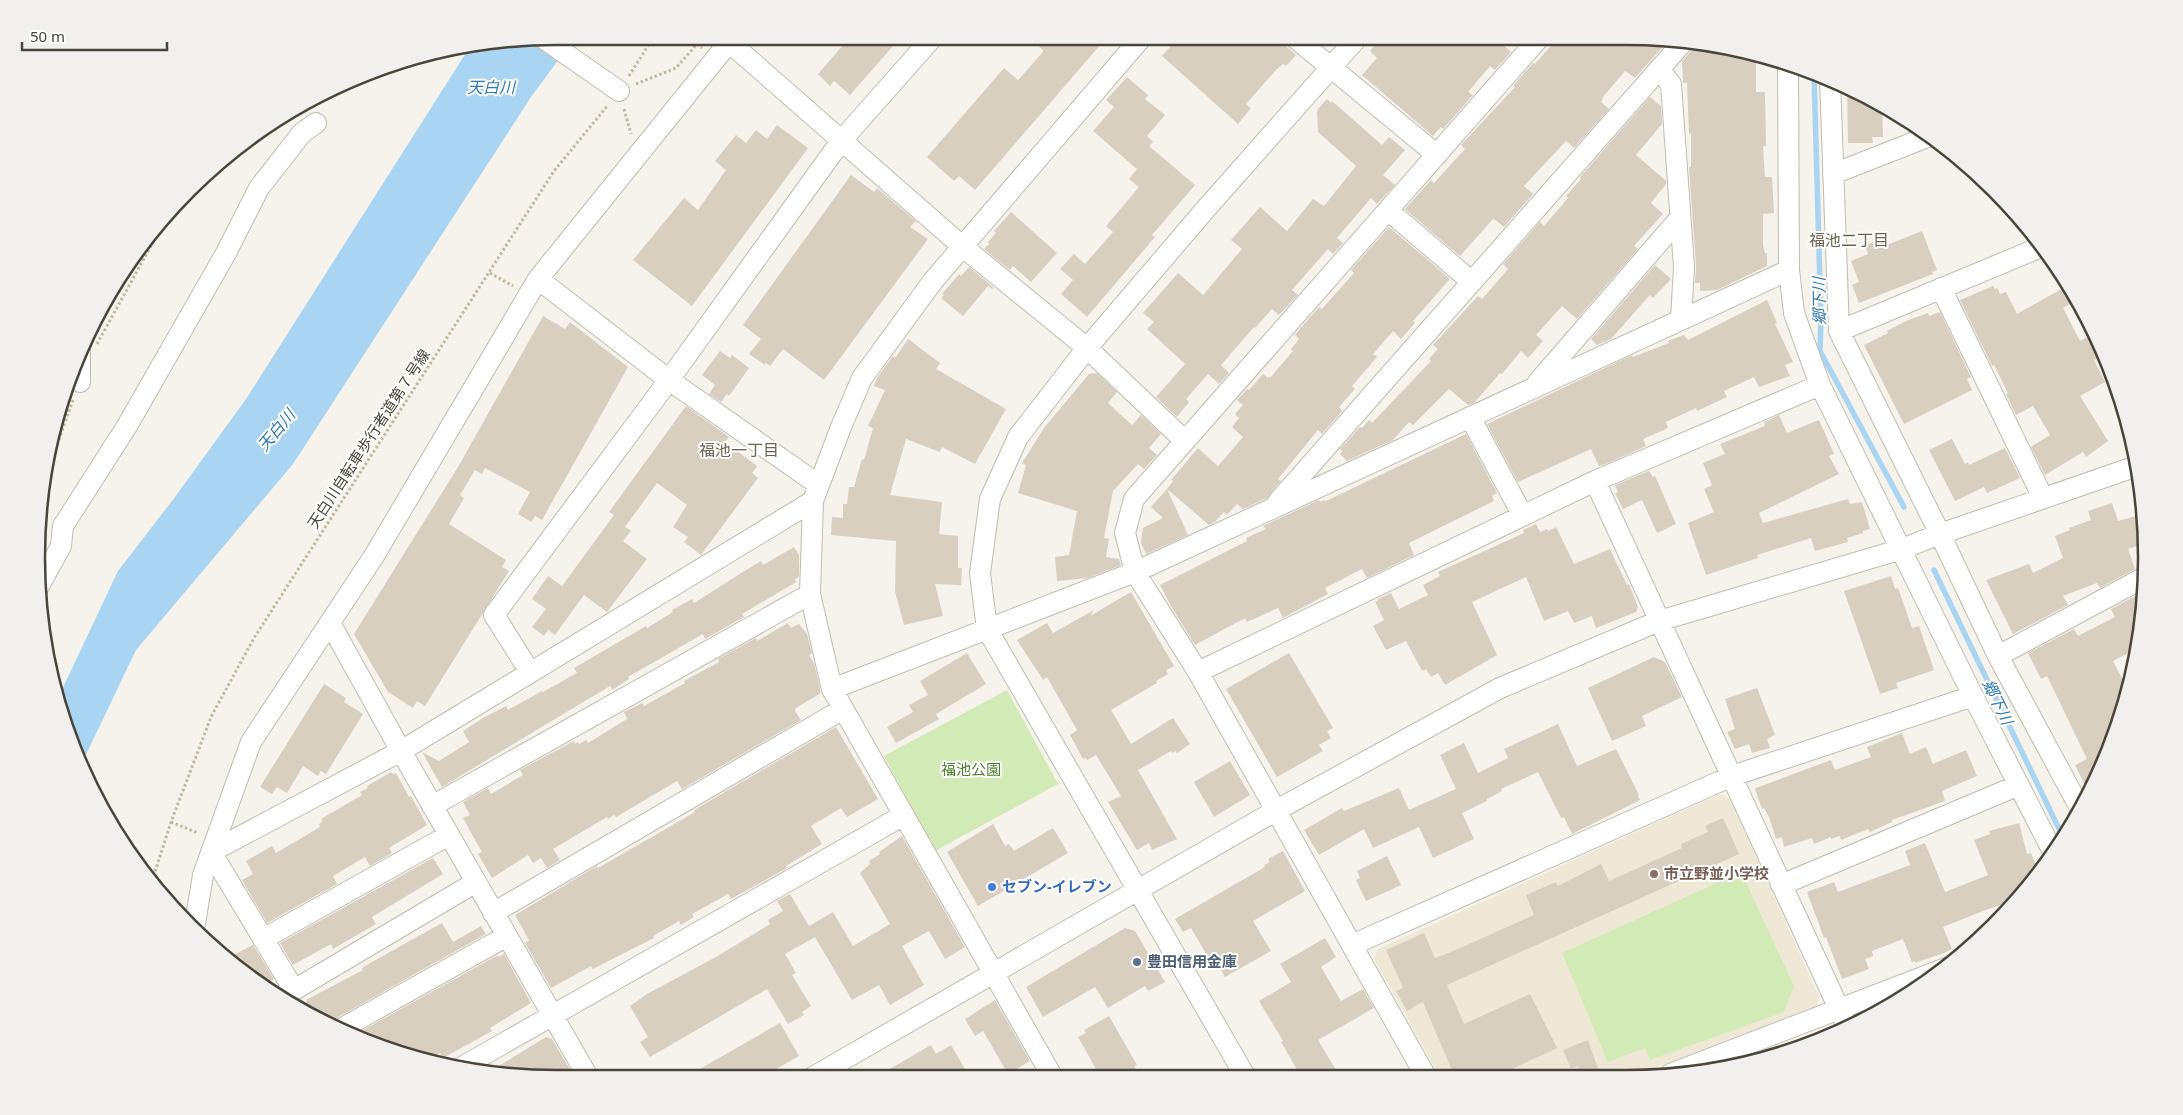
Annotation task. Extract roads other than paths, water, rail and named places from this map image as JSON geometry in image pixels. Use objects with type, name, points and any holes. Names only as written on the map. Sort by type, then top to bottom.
[{"type":"street","points":[[553,45],[617,90]]},
{"type":"street","points":[[196,921],[203,876],[251,742],[374,556],[538,279],[726,45]]},
{"type":"street","points":[[737,45],[841,141],[963,247],[1088,348],[1185,441]]},
{"type":"street","points":[[530,672],[494,615],[669,380],[841,141],[926,45]]},
{"type":"street","points":[[1049,1070],[832,688],[810,594],[816,493],[862,378],[933,281],[1135,45]]},
{"type":"street","points":[[1304,45],[1437,155]]},
{"type":"street","points":[[1242,1070],[987,629],[980,573],[990,499],[1018,436],[1088,348],[1204,211],[1351,45]]},
{"type":"street","points":[[1422,1070],[1198,672],[1136,572],[1124,533],[1134,499],[1533,45]]},
{"type":"street","points":[[1271,509],[1678,48]]},
{"type":"street","points":[[1659,69],[1671,84],[1684,267],[1681,319]]},
{"type":"street","points":[[1788,71],[1789,270],[1794,314],[1820,385],[1973,696],[2050,845]]},
{"type":"street","points":[[1830,88],[1839,331],[1940,534],[1998,656],[2076,801]]},
{"type":"street","points":[[45,574],[61,546],[63,526],[137,408],[226,253],[258,188],[302,133],[316,123]]},
{"type":"street","points":[[1833,174],[1921,139]]},
{"type":"street","points":[[1388,210],[1472,282]]},
{"type":"street","points":[[1533,388],[1680,218]]},
{"type":"street","points":[[1839,331],[2035,250]]},
{"type":"street","points":[[832,688],[1136,572],[1789,270]]},
{"type":"street","points":[[538,279],[816,493]]},
{"type":"street","points":[[1941,288],[2043,498]]},
{"type":"street","points":[[80,382],[84,361]]},
{"type":"street","points":[[1198,672],[1595,481],[1820,385]]},
{"type":"street","points":[[1470,417],[1523,516]]},
{"type":"street","points":[[825,1070],[1275,811],[1500,688],[1660,621],[1902,549],[2130,468]]},
{"type":"street","points":[[1595,481],[1843,1018]]},
{"type":"street","points":[[211,852],[401,751],[816,493]]},
{"type":"street","points":[[1998,656],[2137,582]]},
{"type":"street","points":[[432,806],[810,594]]},
{"type":"street","points":[[330,623],[449,836],[583,1070]]},
{"type":"street","points":[[1352,945],[1732,776],[1973,696]]},
{"type":"street","points":[[493,913],[843,709]]},
{"type":"street","points":[[1781,885],[2019,785]]},
{"type":"street","points":[[472,1062],[904,815]]},
{"type":"street","points":[[263,939],[449,836]]},
{"type":"street","points":[[211,852],[263,939],[285,992]]},
{"type":"street","points":[[287,992],[476,882]]},
{"type":"street","points":[[348,1025],[507,936]]},
{"type":"street","points":[[1698,1065],[1843,1018],[1898,991]]},
{"type":"water","name":"天白川","points":[[569,45],[531,97],[293,464],[136,650],[85,756],[62,690],[118,571],[175,497],[246,399],[466,54],[524,46]]},
{"type":"waterway","name":"郷下川","points":[[1814,81],[1821,319],[1820,351],[1904,507]]},
{"type":"waterway","name":"郷下川","points":[[1934,570],[2059,830]]},
{"type":"place","name":"市立野並小学校","points":[[1654,874]]},
{"type":"place","name":"セブン-イレブン","points":[[992,887]]},
{"type":"place","name":"豊田信用金庫","points":[[1137,962]]},
{"type":"district","name":"福池二丁目","points":[[1849,240]]},
{"type":"district","name":"福池一丁目","points":[[739,450]]},
{"type":"park label","name":"福池公園","points":[[971,770]]}]
